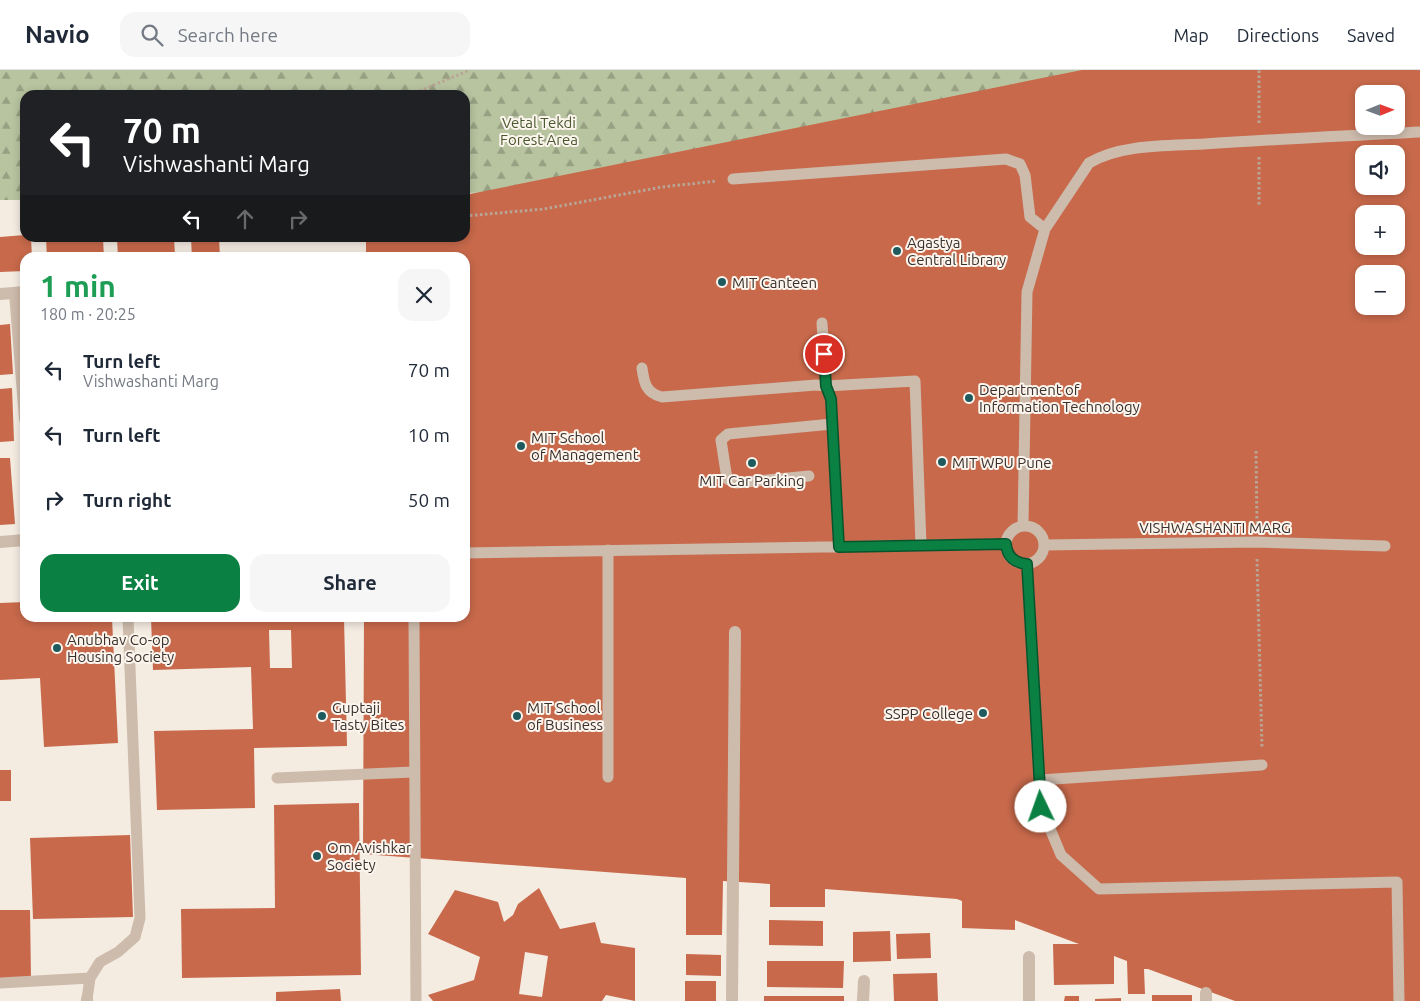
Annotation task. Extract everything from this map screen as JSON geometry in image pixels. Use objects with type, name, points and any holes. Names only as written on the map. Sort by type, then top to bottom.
[{"type":"street","points":[[0,294],[20,292],[20,312]]},
{"type":"street","points":[[0,542],[20,540]]},
{"type":"street","points":[[732,1001],[735,632]]},
{"type":"street","points":[[1029,957],[1029,1001]]},
{"type":"street","points":[[863,1001],[864,981]]},
{"type":"lane","points":[[1023,526],[1027,292],[1045,229],[1081,171],[1100,157],[1124,151],[1176,146],[1420,132]]},
{"type":"lane","points":[[733,180],[1006,159],[1020,164],[1025,175],[1030,217],[1045,229]]},
{"type":"lane","points":[[822,322],[826,386],[831,399],[839,547]]},
{"type":"lane","points":[[642,368],[644,383],[652,394],[662,397],[816,385],[826,386],[915,380],[921,545]]},
{"type":"lane","points":[[809,476],[736,483],[726,479],[721,440],[728,434],[832,424]]},
{"type":"lane","points":[[1028,526],[1038,530],[1044,545],[1037,560],[1027,564],[1012,559],[1006,544],[1013,530],[1028,526]]},
{"type":"lane","name":"VISHWASHANTI MARG","points":[[1044,545],[1257,542],[1385,546]]},
{"type":"lane","points":[[470,553],[1006,544]]},
{"type":"lane","points":[[608,550],[608,777]]},
{"type":"lane","points":[[1027,564],[1041,807],[1061,855],[1099,889],[1397,882],[1399,1001]]},
{"type":"lane","points":[[87,1000],[90,978],[100,962],[118,952],[135,937],[140,918],[128,622]]},
{"type":"lane","points":[[414,622],[413,772],[416,1001]]},
{"type":"lane","points":[[1040,780],[1262,765]]},
{"type":"lane","points":[[277,778],[413,772]]},
{"type":"lane","points":[[0,983],[90,978]]},
{"type":"path","points":[[422,90],[470,70]]},
{"type":"path","points":[[470,216],[544,209],[662,187],[733,180]]},
{"type":"path","points":[[1256,451],[1262,765]]},
{"type":"green space","name":"Vetal Tekdi Forest Area","points":[[0,70],[1402,70],[1378,85],[1355,85],[1355,95],[662,187],[470,193],[470,90],[20,90],[20,200],[0,200]]},
{"type":"building","name":"MIT WPU Pune","points":[[1082,70],[1420,70],[1420,1001],[1235,1001],[1148,969],[1144,969],[1145,994],[1128,994],[1127,961],[1114,956],[1114,984],[1054,985],[1053,944],[1079,944],[1015,920],[1015,930],[962,928],[962,901],[957,899],[825,889],[825,907],[770,907],[770,884],[723,881],[722,935],[686,935],[686,878],[363,854],[364,622],[470,622],[470,252],[366,252],[366,242],[470,242],[470,194]]},
{"type":"building","points":[[20,235],[20,242],[31,242],[32,252],[20,252],[20,271],[0,272],[0,237]]},
{"type":"building","points":[[46,242],[103,242],[104,252],[47,252]]},
{"type":"building","points":[[117,242],[174,242],[175,252],[118,252]]},
{"type":"building","points":[[191,242],[219,242],[220,252],[192,252]]},
{"type":"building","points":[[10,324],[13,374],[0,375],[0,325]]},
{"type":"building","points":[[12,388],[14,441],[0,442],[0,389]]},
{"type":"building","points":[[0,458],[10,458],[15,524],[0,525]]},
{"type":"building","name":"Anubhav Co-op Housing Society","points":[[20,602],[20,622],[112,622],[118,743],[44,747],[40,678],[0,680],[0,603]]},
{"type":"building","points":[[151,622],[344,622],[347,746],[254,748],[255,808],[157,810],[154,731],[253,729],[251,667],[153,670]],"holes":[[[269,630],[291,630],[292,668],[270,668]]]},
{"type":"building","points":[[0,770],[11,770],[11,801],[0,801]]},
{"type":"building","name":"Om Avishkar Society","points":[[359,803],[361,975],[182,978],[181,909],[275,908],[274,805]]},
{"type":"building","points":[[130,835],[133,917],[33,919],[30,838]]},
{"type":"building","points":[[539,888],[560,929],[595,922],[601,943],[635,948],[635,1001],[606,995],[602,1001],[433,1001],[428,995],[474,980],[480,957],[428,934],[455,890],[498,902],[504,922],[513,915],[518,904]],"holes":[[[525,952],[548,956],[542,997],[519,994]]]},
{"type":"building","points":[[0,910],[30,910],[31,978],[0,979]]},
{"type":"building","points":[[769,920],[823,921],[823,946],[769,945]]},
{"type":"building","points":[[890,931],[891,961],[853,962],[853,932]]},
{"type":"building","points":[[930,933],[931,958],[897,959],[896,934]]},
{"type":"building","points":[[686,954],[721,955],[721,976],[686,975]]},
{"type":"building","points":[[767,961],[844,961],[843,988],[767,987]]},
{"type":"building","points":[[937,973],[938,1001],[894,1001],[893,974]]},
{"type":"building","points":[[685,981],[716,981],[716,1001],[685,1001]]},
{"type":"building","points":[[340,989],[341,1001],[276,1001],[276,992]]},
{"type":"building","points":[[1152,995],[1192,995],[1192,1001],[1152,1001]]},
{"type":"building","points":[[764,996],[844,996],[844,1001],[764,1001]]},
{"type":"building","points":[[1065,996],[1079,996],[1079,1001],[1064,1001]]},
{"type":"building","points":[[1121,998],[1121,1001],[1095,1001],[1095,999]]},
{"type":"place","name":"Agastya Central Library","points":[[897,251]]},
{"type":"place","name":"MIT Canteen","points":[[722,282]]},
{"type":"place","name":"Department of Information Technology","points":[[969,398]]},
{"type":"place","name":"MIT School of Management","points":[[521,446]]},
{"type":"place","name":"MIT WPU Pune","points":[[942,462]]},
{"type":"place","name":"MIT Car Parking","points":[[752,463]]},
{"type":"place","name":"Anubhav Co-op Housing Society","points":[[57,648]]},
{"type":"place","name":"SSPP College","points":[[983,713]]},
{"type":"place","name":"Guptaji Tasty Bites","points":[[322,716]]},
{"type":"place","name":"MIT School of Business","points":[[517,716]]},
{"type":"place","name":"Om Avishkar Society","points":[[317,856]]},
{"type":"route","points":[[824,354],[826,386],[831,399],[839,547],[1006,544],[1006,550],[1012,559],[1016,562],[1027,564],[1041,807]]}]
